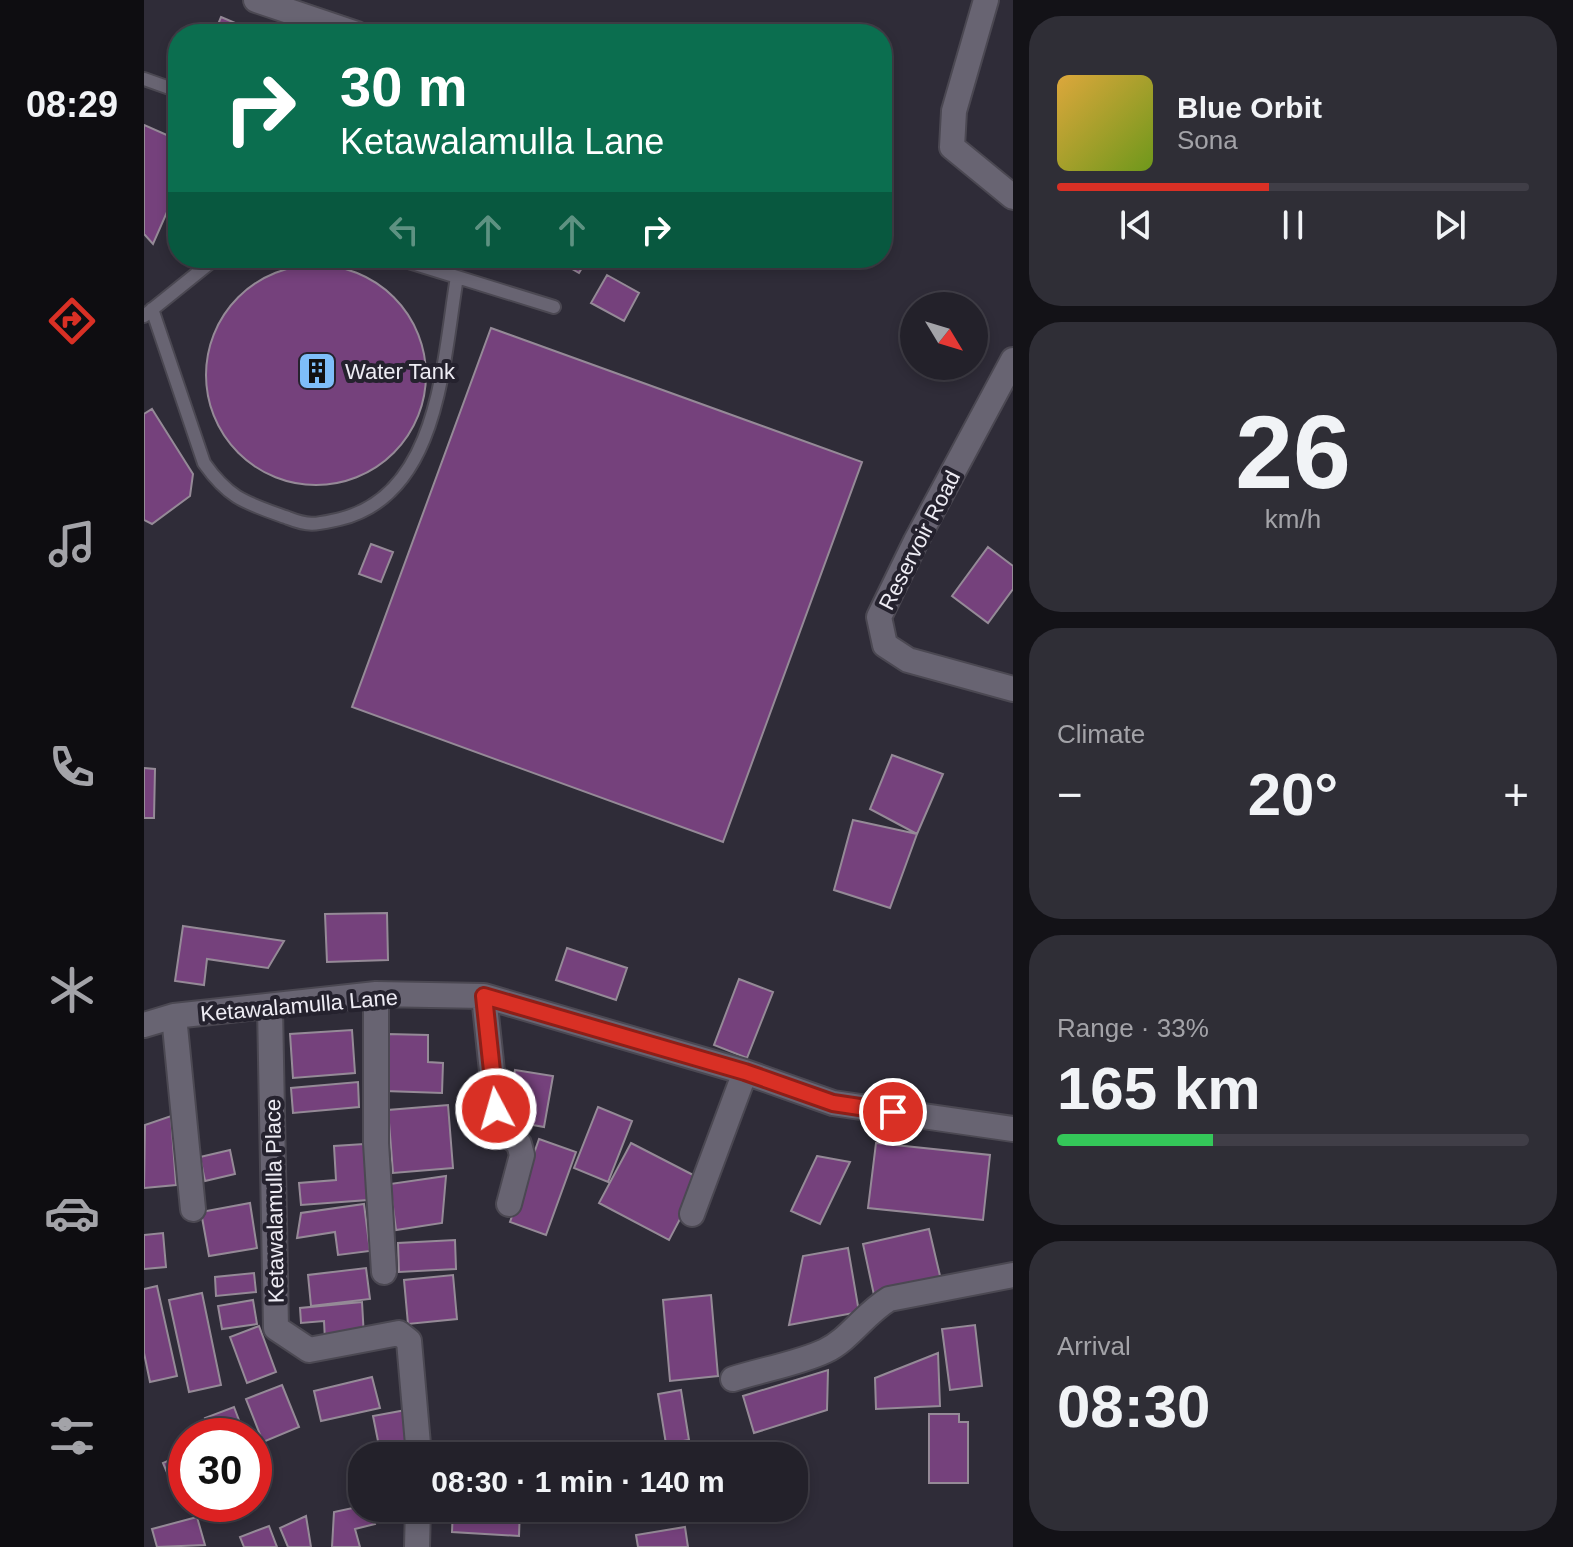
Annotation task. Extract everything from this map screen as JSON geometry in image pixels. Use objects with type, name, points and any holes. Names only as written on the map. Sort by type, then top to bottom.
[{"type":"street","points":[[256,0],[327,24]]},
{"type":"street","points":[[986,0],[954,111],[952,147],[1013,197]]},
{"type":"street","name":"Reservoir Road","points":[[1013,360],[879,617],[885,645],[908,660],[1013,689]]},
{"type":"street","points":[[376,994],[376,1143],[384,1272]]},
{"type":"street","name":"Ketawalamulla Lane","points":[[144,1025],[174,1016],[376,994],[484,996],[745,1072],[833,1103],[1013,1129]]},
{"type":"street","points":[[484,996],[496,1109],[509,1135],[519,1144],[522,1155],[509,1204]]},
{"type":"street","name":"Ketawalamulla Place","points":[[270,1007],[276,1328],[309,1350],[399,1333],[409,1341],[418,1442]]},
{"type":"street","points":[[174,1016],[193,1209]]},
{"type":"street","points":[[692,1214],[745,1072]]},
{"type":"street","points":[[733,1379],[825,1352],[842,1340],[872,1309],[889,1299],[1013,1275]]},
{"type":"street","points":[[417,1547],[418,1522]]},
{"type":"lane","points":[[144,79],[168,87]]},
{"type":"lane","points":[[203,268],[148,312],[204,463],[218,484],[238,500],[309,526],[353,516],[386,498],[413,465],[433,412],[457,277]]},
{"type":"lane","points":[[428,268],[554,307]]},
{"type":"building","points":[[221,17],[238,24],[218,24]]},
{"type":"building","points":[[144,125],[168,136],[168,210],[153,244],[144,234]]},
{"type":"building","name":"Water Tank","points":[[292,268],[340,268],[377,284],[394,297],[407,314],[424,354],[424,396],[407,436],[394,453],[377,466],[337,483],[295,483],[255,466],[238,453],[225,436],[208,396],[208,354],[225,314],[238,297],[255,284]]},
{"type":"building","points":[[607,275],[639,293],[624,321],[591,303]]},
{"type":"building","points":[[491,328],[862,462],[723,842],[352,707]]},
{"type":"building","points":[[152,409],[193,474],[190,496],[152,524],[144,520],[144,414]]},
{"type":"building","points":[[371,544],[393,552],[381,582],[359,574]]},
{"type":"building","points":[[988,547],[1013,566],[1013,589],[988,623],[952,596]]},
{"type":"building","points":[[892,755],[943,774],[917,834],[870,809]]},
{"type":"building","points":[[144,768],[155,769],[154,818],[144,818]]},
{"type":"building","points":[[853,820],[917,834],[890,908],[834,890]]},
{"type":"building","points":[[387,913],[388,960],[327,962],[325,914]]},
{"type":"building","points":[[183,926],[284,941],[268,968],[207,959],[204,985],[175,981]]},
{"type":"building","points":[[567,948],[627,968],[616,1000],[556,980]]},
{"type":"building","points":[[739,979],[773,992],[747,1058],[714,1045]]},
{"type":"building","points":[[352,1030],[355,1073],[293,1078],[290,1034]]},
{"type":"building","points":[[387,1034],[428,1035],[428,1062],[443,1063],[442,1093],[385,1091]]},
{"type":"building","points":[[515,1070],[553,1076],[544,1127],[505,1120]]},
{"type":"building","points":[[358,1082],[359,1107],[293,1113],[291,1088]]},
{"type":"building","points":[[448,1105],[453,1168],[393,1173],[388,1110]]},
{"type":"building","points":[[598,1107],[632,1121],[608,1182],[574,1168]]},
{"type":"building","points":[[171,1116],[176,1185],[144,1188],[145,1125]]},
{"type":"building","points":[[539,1139],[576,1152],[546,1235],[510,1222]]},
{"type":"building","points":[[631,1143],[701,1179],[669,1240],[599,1203]]},
{"type":"building","points":[[876,1143],[990,1155],[983,1220],[868,1208]]},
{"type":"building","points":[[364,1144],[368,1200],[301,1205],[299,1183],[336,1180],[334,1146]]},
{"type":"building","points":[[230,1150],[235,1174],[205,1181],[200,1157]]},
{"type":"building","points":[[817,1156],[850,1162],[820,1224],[791,1211]]},
{"type":"building","points":[[446,1176],[442,1223],[396,1230],[390,1184]]},
{"type":"building","points":[[250,1203],[257,1248],[209,1256],[201,1212]]},
{"type":"building","points":[[364,1204],[370,1251],[338,1255],[335,1232],[297,1238],[301,1213]]},
{"type":"building","points":[[929,1229],[941,1280],[874,1295],[863,1244]]},
{"type":"building","points":[[163,1233],[166,1267],[144,1269],[144,1235]]},
{"type":"building","points":[[455,1240],[456,1269],[399,1272],[398,1243]]},
{"type":"building","points":[[848,1248],[859,1312],[789,1325],[803,1256]]},
{"type":"building","points":[[366,1268],[370,1299],[311,1306],[308,1275]]},
{"type":"building","points":[[254,1273],[256,1292],[216,1296],[215,1277]]},
{"type":"building","points":[[453,1275],[457,1319],[408,1324],[404,1280]]},
{"type":"building","points":[[157,1286],[177,1376],[150,1382],[144,1353],[144,1289]]},
{"type":"building","points":[[202,1293],[221,1385],[189,1392],[169,1300]]},
{"type":"building","points":[[711,1295],[718,1376],[670,1381],[663,1300]]},
{"type":"building","points":[[253,1300],[257,1324],[222,1329],[218,1306]]},
{"type":"building","points":[[362,1302],[364,1337],[325,1340],[324,1321],[301,1323],[300,1308]]},
{"type":"building","points":[[975,1325],[982,1386],[950,1390],[942,1329]]},
{"type":"building","points":[[259,1326],[276,1372],[247,1383],[230,1337]]},
{"type":"building","points":[[938,1353],[940,1406],[876,1409],[875,1378]]},
{"type":"building","points":[[828,1370],[827,1410],[754,1433],[743,1396]]},
{"type":"building","points":[[372,1377],[380,1408],[321,1421],[314,1391]]},
{"type":"building","points":[[282,1385],[299,1427],[272,1438],[272,1418],[254,1418],[246,1399]]},
{"type":"building","points":[[681,1390],[689,1440],[666,1442],[658,1394]]},
{"type":"building","points":[[234,1407],[238,1418],[205,1418]]},
{"type":"building","points":[[406,1410],[412,1442],[378,1442],[373,1416]]},
{"type":"building","points":[[929,1414],[959,1414],[959,1422],[968,1422],[968,1483],[929,1483]]},
{"type":"building","points":[[348,1509],[348,1522],[374,1522],[355,1529],[360,1547],[332,1547],[334,1512]]},
{"type":"building","points":[[306,1516],[311,1547],[288,1547],[280,1528]]},
{"type":"building","points":[[178,1522],[198,1522],[205,1545],[157,1547],[152,1529]]},
{"type":"building","points":[[452,1522],[520,1522],[519,1536],[452,1532]]},
{"type":"building","points":[[269,1526],[277,1547],[244,1547],[240,1537]]},
{"type":"building","points":[[685,1527],[688,1547],[638,1547],[636,1535]]},
{"type":"place","name":"Water Tank","points":[[317,371]]},
{"type":"route","points":[[496,1109],[484,996],[745,1072],[833,1103],[893,1112]]}]
